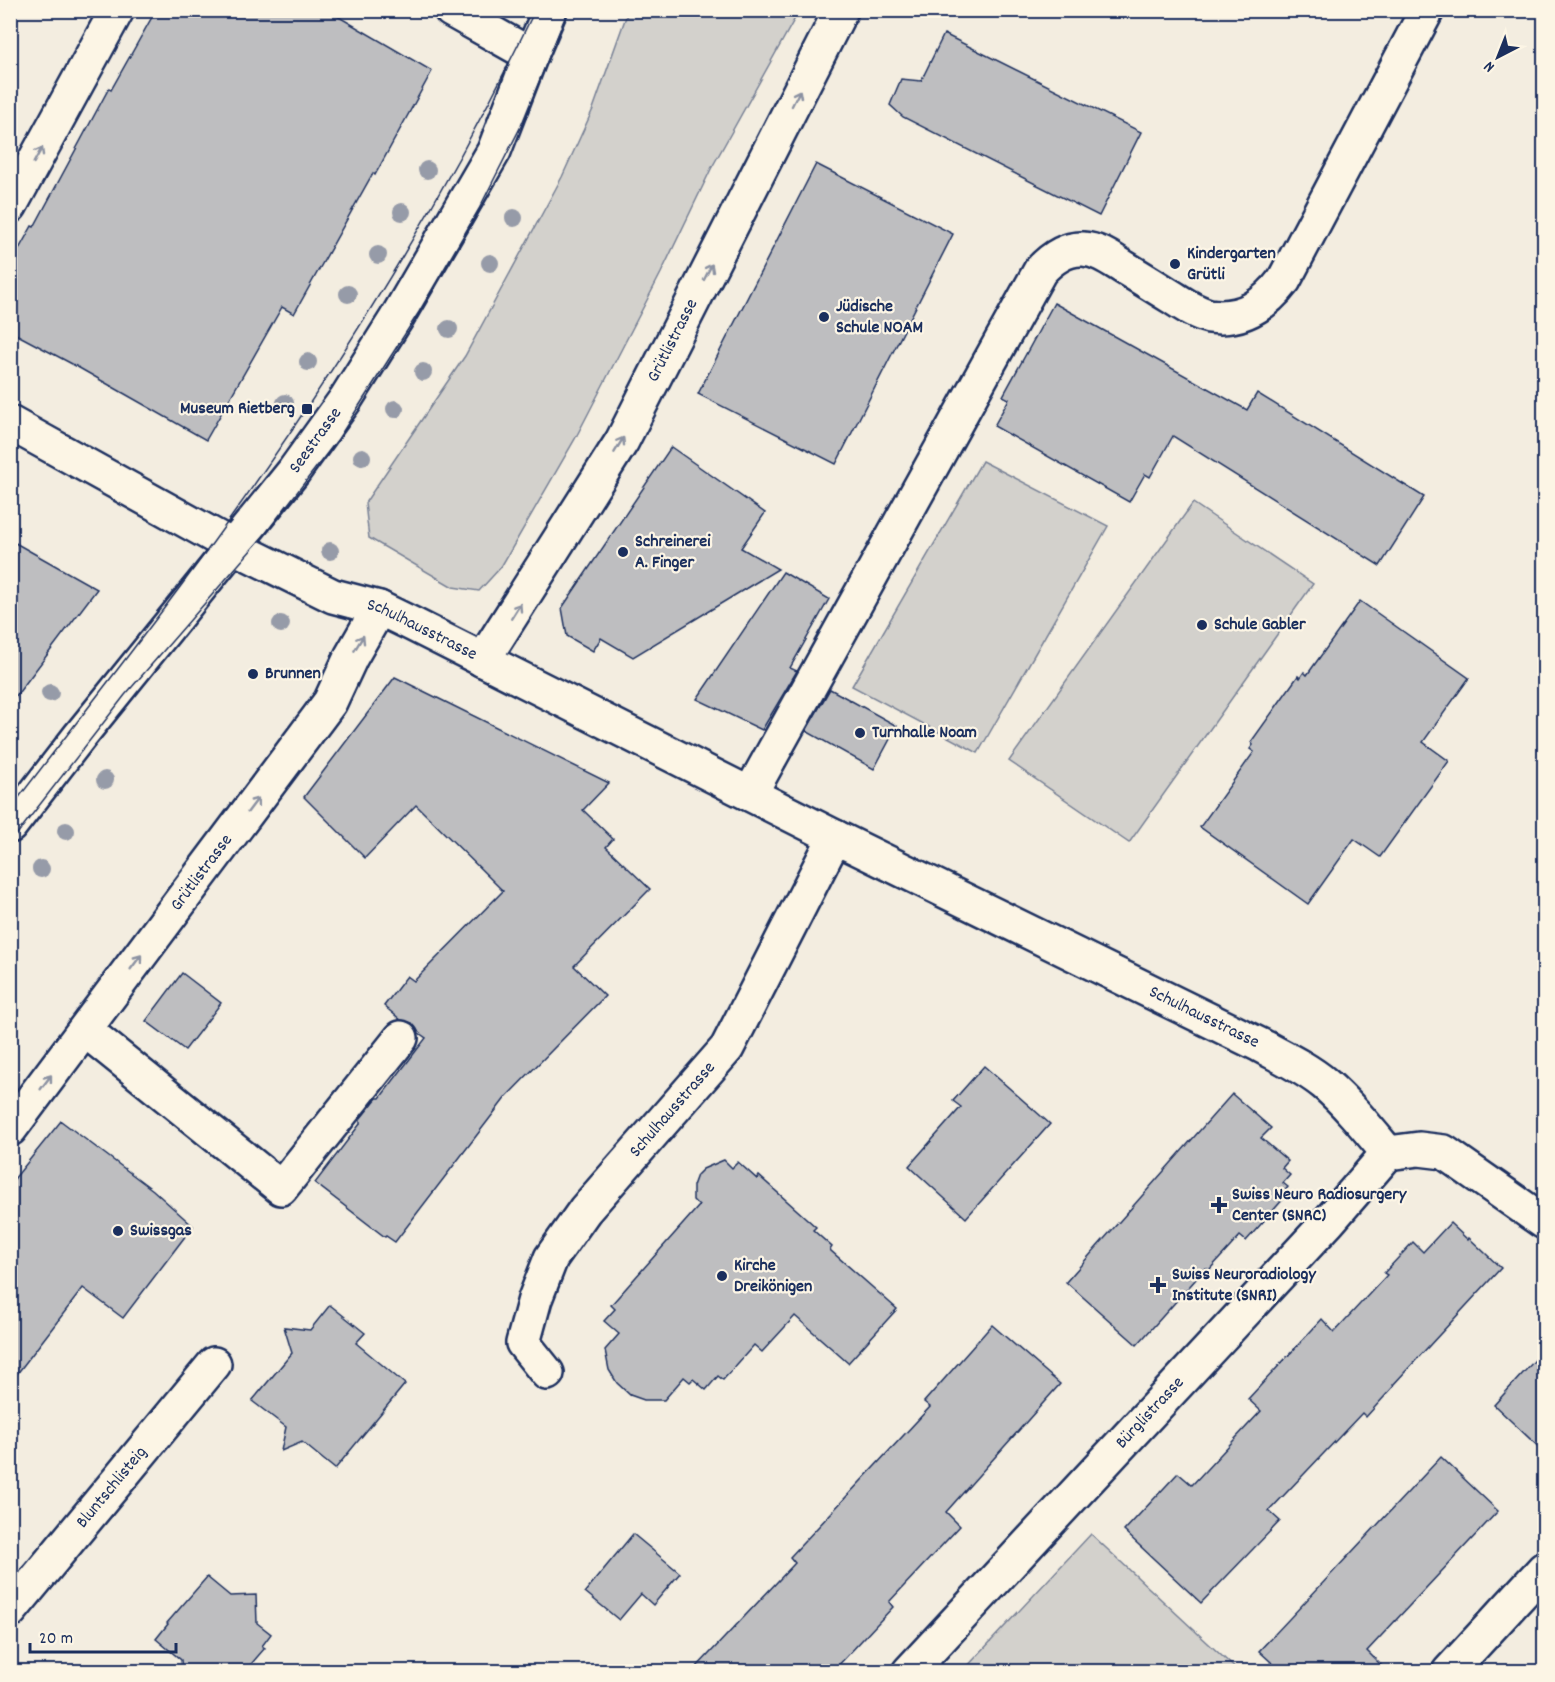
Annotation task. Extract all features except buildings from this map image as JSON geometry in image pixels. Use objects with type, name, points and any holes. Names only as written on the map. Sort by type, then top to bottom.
[{"type":"street","points":[[10,206],[117,10]]},
{"type":"street","points":[[451,10],[531,55]]},
{"type":"street","name":"Seestrasse","points":[[10,826],[294,471],[345,400],[396,319],[494,152],[550,10]]},
{"type":"street","name":"Grütlistrasse","points":[[483,660],[622,441],[841,10]]},
{"type":"street","points":[[750,794],[1040,271],[1050,260],[1064,252],[1082,249],[1100,253],[1189,308],[1208,316],[1229,316],[1250,311],[1263,303],[1284,280],[1427,10]]},
{"type":"street","name":"Schulhausstrasse","points":[[10,423],[234,547],[333,596],[379,608],[835,837],[1224,1027],[1325,1083],[1360,1119],[1388,1153]]},
{"type":"street","name":"Grütlistrasse","points":[[10,1129],[330,702],[351,657],[379,608]]},
{"type":"street","name":"Schulhausstrasse","points":[[547,1373],[524,1343],[535,1299],[551,1258],[585,1210],[727,1048],[835,837]]},
{"type":"street","points":[[85,1030],[281,1188],[401,1038]]},
{"type":"street","points":[[1388,1153],[1419,1149],[1444,1152],[1545,1222]]},
{"type":"street","name":"Bürglistrasse","points":[[909,1671],[1329,1221],[1388,1153]]},
{"type":"street","name":"Bluntschlisteig","points":[[10,1611],[214,1364]]},
{"type":"street","points":[[1449,1671],[1545,1569]]},
{"type":"shaded area","points":[[628,11],[799,11],[711,169],[661,273],[575,439],[501,567],[479,591],[453,587],[369,538],[365,503],[465,356],[562,177],[593,109]]},
{"type":"shaded area","points":[[982,461],[1108,526],[978,753],[852,686]]},
{"type":"shaded area","points":[[1193,503],[1313,584],[1129,843],[1009,761]]},
{"type":"shaded area","points":[[1091,1534],[1238,1671],[963,1671]]},
{"type":"tram line","points":[[10,809],[189,575],[303,414],[426,216],[501,80],[535,10]]},
{"type":"tram line","points":[[10,843],[125,695],[265,534],[338,439],[419,312],[479,209],[521,126],[568,10]]},
{"type":"place","name":"Kindergarten Grütli","points":[[1175,264]]},
{"type":"place","name":"Jüdische Schule NOAM","points":[[824,317]]},
{"type":"place","name":"Museum Rietberg","points":[[307,409]]},
{"type":"place","name":"Schreinerei A. Finger","points":[[623,552]]},
{"type":"place","name":"Schule Gabler","points":[[1202,625]]},
{"type":"place","name":"Brunnen","points":[[253,674]]},
{"type":"place","name":"Turnhalle Noam","points":[[860,733]]},
{"type":"place","name":"Swiss Neuro Radiosurgery Center (SNRC)","points":[[1219,1205]]},
{"type":"place","name":"Swissgas","points":[[118,1231]]},
{"type":"place","name":"Kirche Dreikönigen","points":[[722,1276]]},
{"type":"place","name":"Swiss Neuroradiology Institute (SNRI)","points":[[1158,1285]]}]
